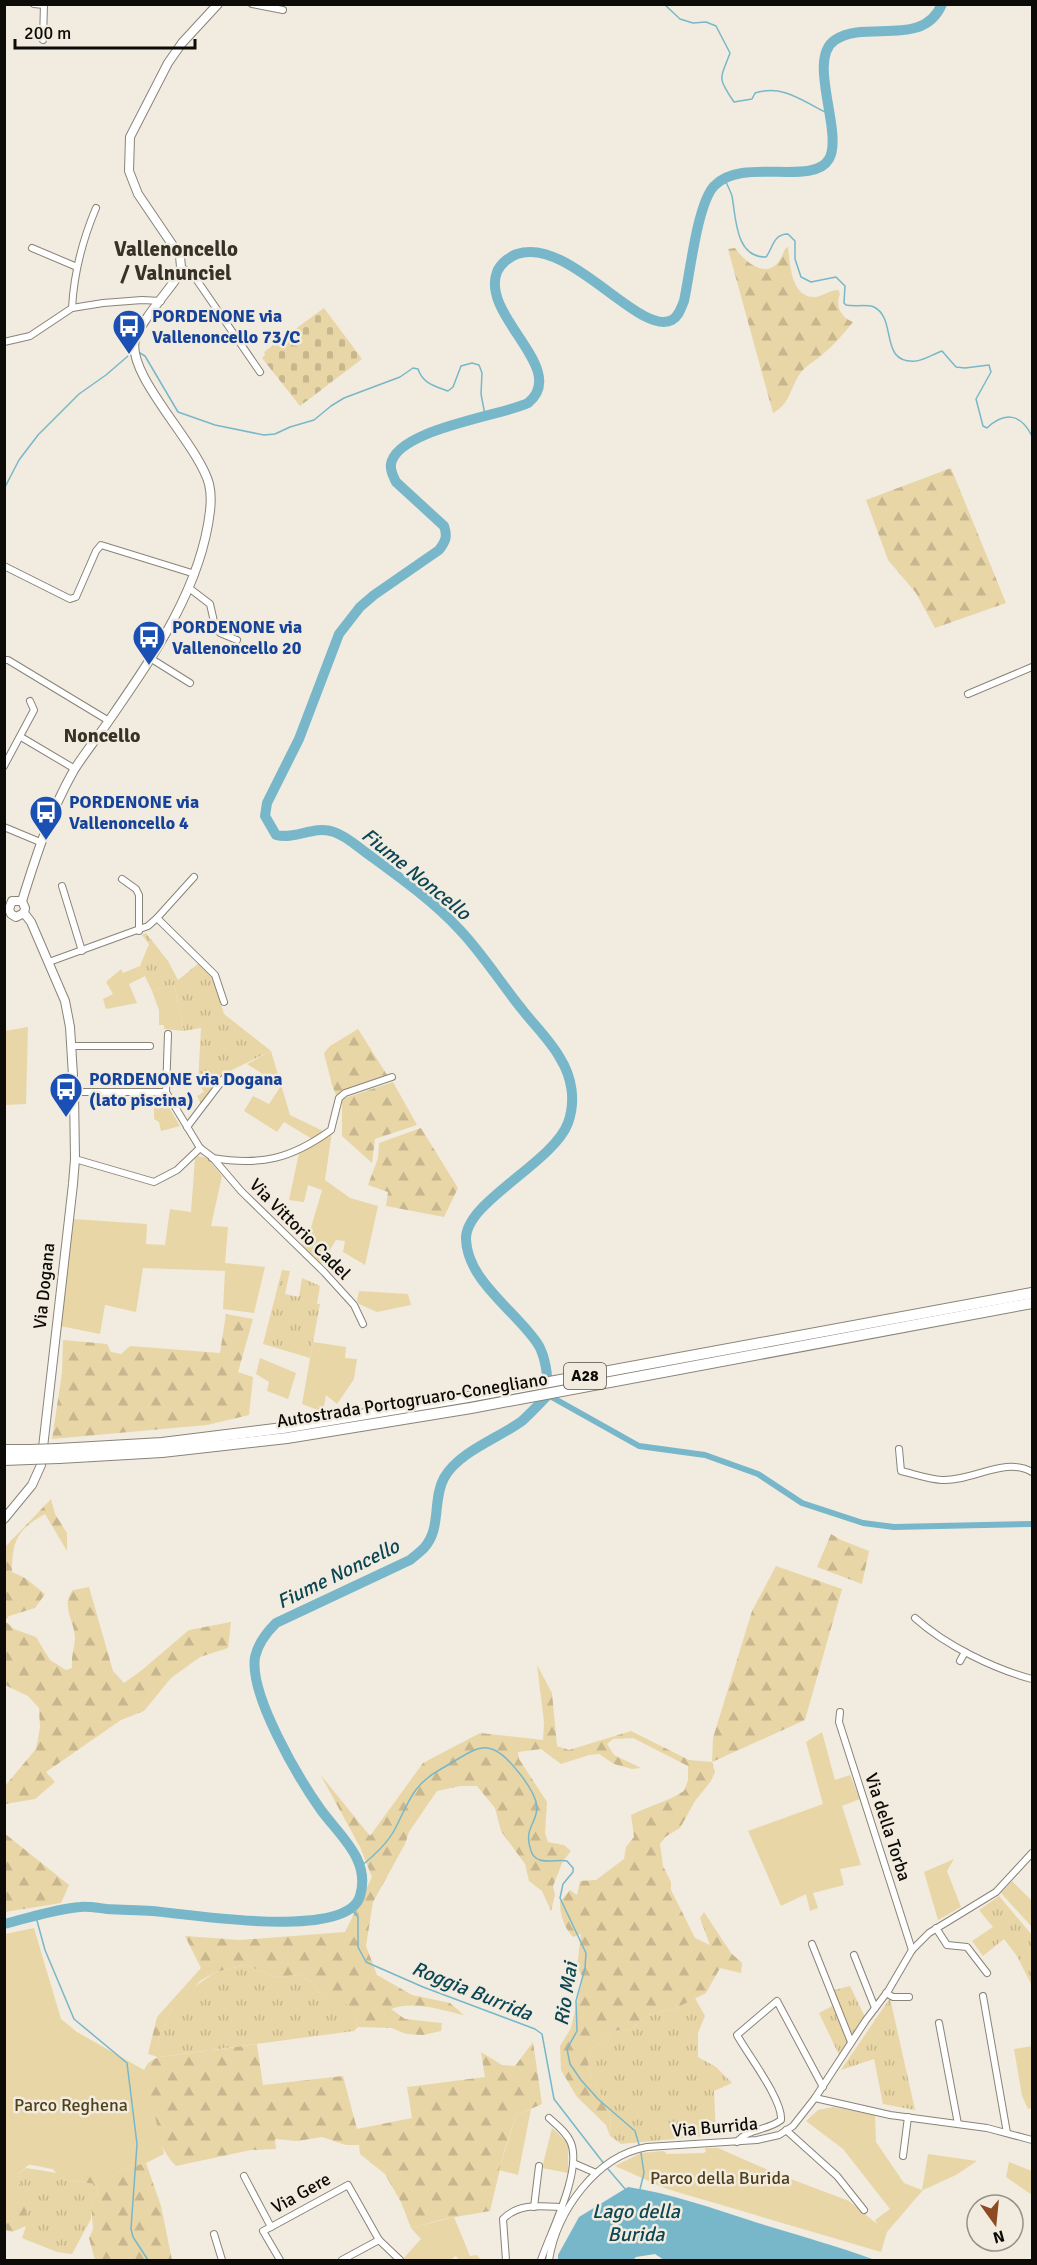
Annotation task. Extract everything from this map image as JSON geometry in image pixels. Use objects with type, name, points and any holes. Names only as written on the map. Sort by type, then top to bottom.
[{"type":"highway","name":"Autostrada Portogruaro-Conegliano","points":[[4,1460],[30,1455],[285,1433],[471,1408],[888,1325],[1032,1293]]},
{"type":"highway","name":"Autostrada Portogruaro-Conegliano","points":[[888,1325],[1032,1303]]},
{"type":"highway","name":"Autostrada Portogruaro-Conegliano","points":[[4,1450],[30,1455]]},
{"type":"street","points":[[34,4],[44,5],[43,40]]},
{"type":"street","points":[[13,900],[55,805],[75,769],[150,658],[189,588],[206,538],[210,510],[209,484],[195,455],[143,376],[134,348],[138,331],[178,276],[182,267],[180,256],[135,186],[129,171],[130,137],[172,57],[218,4]]},
{"type":"street","points":[[252,4],[284,10]]},
{"type":"street","points":[[72,308],[83,239],[96,208]]},
{"type":"street","points":[[32,248],[77,267]]},
{"type":"street","points":[[182,267],[194,276],[260,372]]},
{"type":"street","points":[[4,342],[30,336],[72,308],[118,301],[161,301]]},
{"type":"street","points":[[4,576],[6,567],[70,599],[76,597],[101,544],[195,574]]},
{"type":"street","points":[[189,588],[210,604],[215,626],[220,633],[237,640]]},
{"type":"street","points":[[150,658],[190,683]]},
{"type":"street","points":[[4,660],[8,660],[39,678],[109,721]]},
{"type":"street","points":[[968,694],[1032,667]]},
{"type":"street","points":[[4,766],[34,710],[30,701]]},
{"type":"street","points":[[21,737],[75,769]]},
{"type":"street","points":[[4,827],[40,842]]},
{"type":"street","points":[[49,962],[139,930],[157,918],[194,877]]},
{"type":"street","points":[[122,879],[136,889],[139,895],[139,930]]},
{"type":"street","points":[[62,886],[82,951]]},
{"type":"street","name":"Via Dogana","points":[[4,1519],[32,1485],[41,1465],[75,1159],[74,1092],[65,1001],[31,922],[24,913],[25,905],[13,900],[9,906],[11,914],[16,916],[24,913]]},
{"type":"street","points":[[157,918],[214,975],[224,1002]]},
{"type":"street","points":[[74,1092],[166,1092],[168,1034]]},
{"type":"street","points":[[71,1046],[150,1046]]},
{"type":"street","points":[[187,1127],[225,1077]]},
{"type":"street","name":"Via Vittorio Cadel","points":[[212,1157],[251,1162],[274,1160],[295,1152],[331,1130],[339,1098],[345,1093],[392,1077]]},
{"type":"street","name":"Via Vittorio Cadel","points":[[166,1092],[200,1148],[212,1157],[241,1191],[324,1272],[354,1305],[363,1324]]},
{"type":"street","points":[[75,1159],[154,1182],[177,1170],[200,1148]]},
{"type":"street","points":[[899,1449],[901,1471],[942,1480],[956,1479],[1001,1468],[1023,1467],[1032,1472]]},
{"type":"street","points":[[915,1617],[936,1634],[965,1652],[1019,1676],[1032,1679]]},
{"type":"street","points":[[960,1661],[965,1652]]},
{"type":"street","name":"Via della Torba","points":[[840,1712],[838,1722],[912,1950]]},
{"type":"street","name":"Via Burrida","points":[[549,2260],[555,2239],[575,2199],[599,2171],[610,2162],[640,2148],[736,2142],[768,2137],[793,2126],[823,2087],[912,1950],[929,1932],[996,1892],[1032,1853]]},
{"type":"street","points":[[936,1928],[947,1945],[968,1947],[987,1973]]},
{"type":"street","points":[[812,1944],[851,2042]]},
{"type":"street","points":[[854,1955],[875,2008]]},
{"type":"street","points":[[886,1993],[909,1997]]},
{"type":"street","points":[[984,1996],[1007,2133]]},
{"type":"street","points":[[736,2142],[743,2134],[775,2125],[781,2120],[782,2112],[774,2096],[737,2035],[777,2001],[823,2087]]},
{"type":"street","points":[[939,2023],[958,2124]]},
{"type":"street","points":[[815,2098],[908,2117],[1007,2133],[1032,2140]]},
{"type":"street","points":[[903,2156],[908,2117]]},
{"type":"street","points":[[541,2260],[562,2207],[573,2163],[570,2142],[549,2118]]},
{"type":"street","points":[[786,2130],[837,2176],[864,2210]]},
{"type":"street","points":[[573,2163],[599,2171]]},
{"type":"street","points":[[534,2207],[539,2166]]},
{"type":"street","name":"Via Gere","points":[[244,2176],[271,2227]]},
{"type":"street","name":"Via Gere","points":[[280,2260],[263,2231],[348,2185],[378,2240]]},
{"type":"street","points":[[506,2260],[503,2219],[520,2208],[562,2207]]},
{"type":"street","points":[[214,2234],[222,2260]]},
{"type":"street","points":[[342,2260],[378,2240],[400,2260]]},
{"type":"green space","points":[[788,247],[793,279],[801,292],[815,297],[838,290],[840,311],[845,318],[853,322],[832,346],[802,371],[787,400],[773,413],[728,249],[735,248],[749,263],[762,269],[768,269],[779,261]]},
{"type":"green space","points":[[324,308],[362,359],[300,406],[262,358],[265,355],[264,352]]},
{"type":"green space","points":[[951,468],[1006,603],[935,628],[916,593],[888,560],[866,500]]},
{"type":"green space","points":[[146,933],[168,961],[178,980],[199,963],[213,978],[224,1014],[271,1051],[222,1075],[201,1104],[197,1096],[204,1092],[198,1083],[201,1028],[184,1031],[174,985],[152,991],[140,966],[149,944],[142,935]]},
{"type":"green space","points":[[140,966],[145,976],[129,984],[137,1003],[106,1009],[103,999],[113,994],[106,982],[121,969],[123,973]]},
{"type":"green space","points":[[174,985],[184,1031],[164,1029],[164,1025],[159,1025],[159,1010],[152,991]]},
{"type":"green space","points":[[28,1027],[26,1104],[5,1105],[5,1031]]},
{"type":"green space","points":[[358,1029],[389,1078],[368,1082],[336,1095],[324,1053],[330,1046]]},
{"type":"green space","points":[[271,1051],[290,1115],[325,1132],[333,1125],[325,1180],[350,1198],[378,1206],[365,1265],[343,1252],[345,1241],[336,1240],[321,1264],[302,1245],[310,1231],[322,1190],[308,1185],[304,1202],[289,1200],[299,1153],[312,1145],[314,1140],[284,1122],[277,1132],[244,1111],[253,1096],[269,1104],[281,1086],[247,1064]]},
{"type":"green space","points":[[393,1082],[417,1125],[375,1139],[372,1163],[342,1136],[342,1099]]},
{"type":"green space","points":[[154,1099],[164,1099],[180,1126],[161,1131],[159,1122],[154,1119]]},
{"type":"green space","points":[[421,1128],[458,1188],[444,1217],[386,1206],[388,1192],[368,1185],[378,1158],[379,1143]]},
{"type":"green space","points":[[198,1156],[207,1158],[222,1176],[211,1226],[228,1227],[225,1263],[265,1267],[254,1313],[223,1309],[225,1271],[143,1268],[136,1312],[105,1305],[100,1334],[60,1326],[73,1219],[147,1224],[146,1244],[165,1245],[170,1209],[191,1212],[195,1158]]},
{"type":"green space","points":[[282,1270],[290,1271],[285,1294],[299,1297],[302,1278],[320,1286],[317,1304],[320,1304],[310,1358],[263,1344]]},
{"type":"green space","points":[[359,1291],[408,1294],[411,1305],[377,1312],[359,1304],[357,1300]]},
{"type":"green space","points":[[226,1314],[253,1319],[238,1372],[253,1377],[249,1415],[207,1425],[52,1439],[62,1373],[63,1340],[107,1344],[111,1352],[121,1354],[130,1346],[220,1353]]},
{"type":"green space","points":[[313,1342],[346,1347],[345,1358],[357,1359],[354,1379],[337,1404],[326,1395],[323,1412],[302,1404]]},
{"type":"green space","points":[[260,1358],[296,1373],[288,1399],[267,1391],[269,1382],[256,1374]]},
{"type":"green space","points":[[51,1499],[55,1514],[67,1533],[67,1551],[45,1514],[22,1531],[13,1552],[12,1572],[25,1578],[45,1594],[35,1608],[9,1616],[5,1621],[5,1547]]},
{"type":"green space","points":[[831,1534],[869,1551],[862,1584],[817,1567]]},
{"type":"green space","points":[[776,1566],[842,1589],[805,1720],[712,1762],[713,1738],[752,1611]]},
{"type":"green space","points":[[89,1587],[113,1671],[124,1683],[189,1630],[231,1622],[228,1648],[200,1657],[171,1678],[144,1711],[121,1720],[46,1772],[55,1782],[35,1799],[5,1804],[5,1786],[36,1749],[40,1727],[39,1708],[28,1696],[7,1686],[5,1682],[5,1621],[14,1629],[36,1637],[50,1660],[66,1670],[72,1668],[75,1639],[68,1608],[69,1596],[73,1590]]},
{"type":"green space","points":[[537,1665],[552,1693],[557,1746],[569,1750],[631,1731],[689,1760],[712,1762],[715,1772],[711,1781],[695,1801],[680,1828],[665,1837],[660,1844],[663,1866],[671,1882],[671,1890],[695,1938],[710,1945],[700,1918],[704,1912],[731,1953],[742,1963],[741,1973],[720,1968],[706,1993],[674,2009],[648,2015],[631,2029],[612,2031],[608,2037],[594,2047],[589,2058],[590,2073],[609,2110],[610,2136],[606,2125],[577,2097],[561,2070],[560,2046],[571,2028],[583,1978],[577,1967],[581,1934],[573,1937],[567,1929],[562,1917],[560,1902],[570,1890],[577,1895],[580,1881],[596,1880],[624,1859],[626,1847],[634,1837],[631,1815],[684,1791],[688,1780],[688,1766],[633,1738],[613,1739],[607,1744],[614,1755],[641,1768],[632,1769],[614,1764],[599,1754],[561,1764],[541,1749],[518,1752],[519,1759],[547,1802],[545,1833],[548,1842],[564,1845],[571,1851],[563,1861],[553,1886],[555,1895],[551,1911],[542,1891],[529,1881],[525,1864],[501,1831],[495,1808],[477,1786],[460,1786],[437,1791],[409,1832],[405,1844],[373,1902],[366,1946],[377,1975],[412,1995],[450,2003],[464,2015],[408,2005],[391,2009],[405,2019],[442,2023],[441,2031],[423,2035],[406,2034],[392,2028],[358,2027],[355,2016],[343,2001],[318,1992],[311,1981],[299,1975],[276,1977],[246,1965],[215,1972],[175,2001],[158,2039],[160,2057],[257,2044],[263,2085],[343,2076],[357,2129],[412,2118],[407,2087],[485,2077],[481,2052],[502,2065],[515,2066],[533,2042],[542,2104],[516,2115],[504,2152],[490,2211],[444,2219],[411,2228],[401,2202],[385,2174],[360,2154],[359,2145],[346,2145],[322,2137],[297,2141],[275,2139],[276,2149],[251,2150],[176,2166],[168,2156],[156,2133],[144,2070],[148,2063],[158,2057],[148,2054],[157,2017],[201,1968],[185,1936],[240,1940],[345,1932],[372,1877],[360,1847],[320,1774],[370,1836],[423,1763],[480,1733],[543,1740],[544,1722]]},
{"type":"green space","points":[[822,1732],[835,1780],[850,1775],[860,1799],[842,1806],[861,1865],[840,1869],[844,1885],[813,1893],[818,1908],[810,1911],[806,1894],[781,1906],[748,1831],[823,1804],[806,1742]]},
{"type":"green space","points":[[4,1833],[69,1885],[61,1903],[5,1912]]},
{"type":"green space","points":[[954,1859],[947,1871],[961,1907],[938,1920],[924,1872]]},
{"type":"green space","points":[[1012,1881],[1032,1901],[1032,1927],[1001,1893]]},
{"type":"green space","points":[[999,1896],[1032,1935],[1032,1986],[1017,1956],[1004,1939],[983,1956],[972,1941],[993,1927],[979,1910]]},
{"type":"green space","name":"Parco Reghena","points":[[34,1928],[61,2019],[77,2032],[144,2070],[164,2154],[146,2163],[127,2167],[107,2180],[22,2163],[13,2187],[16,2217],[5,2225],[5,1934]]},
{"type":"green space","points":[[246,1965],[276,1977],[299,1975],[311,1981],[318,1992],[343,2000],[355,2016],[358,2027],[354,2031],[159,2057],[158,2039],[175,2001],[215,1972]]},
{"type":"green space","points":[[850,1986],[865,2017],[839,2055],[819,2013],[838,2003],[834,1990]]},
{"type":"green space","points":[[695,1998],[705,2016],[698,2033],[698,2057],[716,2067],[732,2083],[714,2091],[716,2135],[621,2144],[610,2136],[609,2110],[590,2073],[589,2058],[592,2050],[612,2031],[631,2029],[648,2015],[674,2009]]},
{"type":"green space","points":[[890,1998],[915,2110],[883,2104],[874,2059],[841,2070]]},
{"type":"green space","points":[[1032,2046],[1032,2108],[1028,2109],[1022,2096],[1014,2049]]},
{"type":"green space","name":"Parco della Burida","points":[[833,2107],[875,2115],[876,2142],[904,2183],[922,2190],[928,2154],[977,2161],[956,2175],[923,2190],[887,2232],[881,2252],[667,2189],[615,2166],[641,2153],[664,2151],[667,2154],[703,2153],[706,2152],[705,2148],[718,2148],[849,2201],[877,2224],[875,2220],[890,2209],[843,2149],[806,2121],[818,2110]]},
{"type":"green space","points":[[531,2109],[518,2175],[499,2170],[516,2115]]},
{"type":"green space","points":[[552,2128],[568,2143],[568,2173],[542,2168]]},
{"type":"green space","points":[[40,2145],[71,2155],[90,2167],[102,2167],[118,2173],[127,2167],[146,2163],[161,2206],[172,2260],[95,2260],[89,2238],[93,2229],[91,2204],[98,2193],[95,2184],[61,2179],[44,2158],[37,2158],[18,2174],[27,2215],[26,2226],[12,2232],[5,2230],[4,2165],[33,2146]]},
{"type":"green space","points":[[1009,2162],[1032,2171],[1032,2195],[1006,2177]]},
{"type":"green space","points":[[26,2168],[57,2173],[61,2179],[95,2184],[98,2193],[91,2204],[91,2219],[72,2254],[57,2252],[22,2238],[26,2226],[18,2174]]},
{"type":"green space","points":[[454,2217],[470,2256],[477,2255],[480,2259],[459,2260],[456,2256],[450,2260],[402,2260],[421,2239],[411,2228]]},
{"type":"water","name":"Lago della Burida","points":[[628,2187],[690,2201],[875,2260],[664,2260],[655,2254],[636,2257],[633,2260],[558,2260],[558,2255],[579,2217]]},
{"type":"waterway","points":[[664,4],[680,19],[693,23],[706,22],[716,26],[730,53],[722,78],[734,102],[752,99],[755,93],[776,91],[794,96],[829,114]]},
{"type":"waterway","name":"Fiume Noncello","points":[[4,1924],[83,1907],[265,1922],[298,1921],[327,1918],[349,1910],[360,1896],[362,1883],[358,1860],[345,1839],[321,1810],[289,1758],[267,1714],[255,1673],[255,1657],[258,1647],[276,1623],[410,1560],[421,1551],[433,1532],[440,1487],[450,1469],[469,1453],[522,1421],[548,1395],[545,1364],[539,1346],[475,1269],[466,1239],[469,1225],[479,1211],[546,1153],[559,1138],[568,1123],[572,1106],[572,1089],[564,1065],[556,1051],[467,938],[449,919],[406,882],[339,834],[319,830],[290,836],[276,835],[265,816],[267,803],[299,739],[339,634],[360,607],[439,550],[444,542],[446,536],[444,526],[396,482],[391,464],[398,452],[411,442],[430,433],[528,403],[538,389],[538,374],[532,358],[510,324],[495,289],[500,266],[517,254],[537,252],[559,259],[580,271],[641,314],[658,321],[672,320],[678,314],[684,301],[703,208],[714,186],[726,177],[742,173],[808,171],[821,167],[829,159],[832,132],[824,79],[824,63],[827,50],[835,40],[848,34],[908,30],[922,26],[933,18],[942,4]]},
{"type":"waterway","points":[[724,178],[732,196],[739,235],[748,251],[756,256],[766,257],[776,239],[788,234],[795,241],[795,259],[801,277],[811,282],[836,277],[845,286],[844,303],[846,305],[874,307],[885,321],[892,348],[897,356],[904,360],[916,361],[942,351],[956,367],[989,365],[991,372],[976,399],[983,426],[987,428],[1000,419],[1012,417],[1023,423],[1032,436]]},
{"type":"waterway","points":[[140,353],[145,356],[178,412],[215,425],[264,435],[275,434],[314,420],[344,398],[400,377],[413,368],[418,369],[430,384],[448,391],[453,387],[461,366],[472,363],[479,365],[482,373],[481,394],[485,415]]},
{"type":"waterway","points":[[4,489],[19,460],[38,435],[79,394],[128,356]]},
{"type":"waterway","points":[[548,1395],[639,1446],[705,1455],[758,1474],[802,1503],[863,1523],[894,1527],[1032,1524]]},
{"type":"waterway","name":"Rio Mai","points":[[361,1866],[388,1840],[412,1795],[431,1775],[466,1754],[484,1748],[500,1753],[509,1761],[528,1785],[536,1803],[536,1813],[529,1831],[529,1843],[533,1855],[543,1861],[567,1861],[573,1868],[573,1872],[563,1884],[560,1898],[586,1953],[585,1968],[576,2001],[577,2031],[567,2049],[570,2064],[598,2099],[635,2131],[640,2148]]},
{"type":"waterway","name":"Roggia Burrida","points":[[352,1910],[358,1917],[358,1947],[366,1962],[423,1987],[535,2029],[542,2034],[554,2099],[605,2165]]},
{"type":"waterway","points":[[36,1917],[45,1950],[74,2019],[127,2063],[137,2144],[131,2229],[133,2237],[148,2260]]},
{"type":"waterway","name":"Rio Mai","points":[[640,2189],[644,2173],[641,2153]]},
{"type":"waterway","name":"Roggia Burrida","points":[[608,2169],[626,2190]]},
{"type":"place","name":"PORDENONE via Vallenoncello 73/C","points":[[129,355]]},
{"type":"place","name":"PORDENONE via Vallenoncello 20","points":[[149,666]]},
{"type":"place","name":"PORDENONE via Vallenoncello 4","points":[[46,841]]},
{"type":"place","name":"PORDENONE via Dogana (lato piscina)","points":[[66,1118]]},
{"type":"district","name":"Vallenoncello / Valnunciel","points":[[176,261]]},
{"type":"district","name":"Noncello","points":[[102,735]]}]
